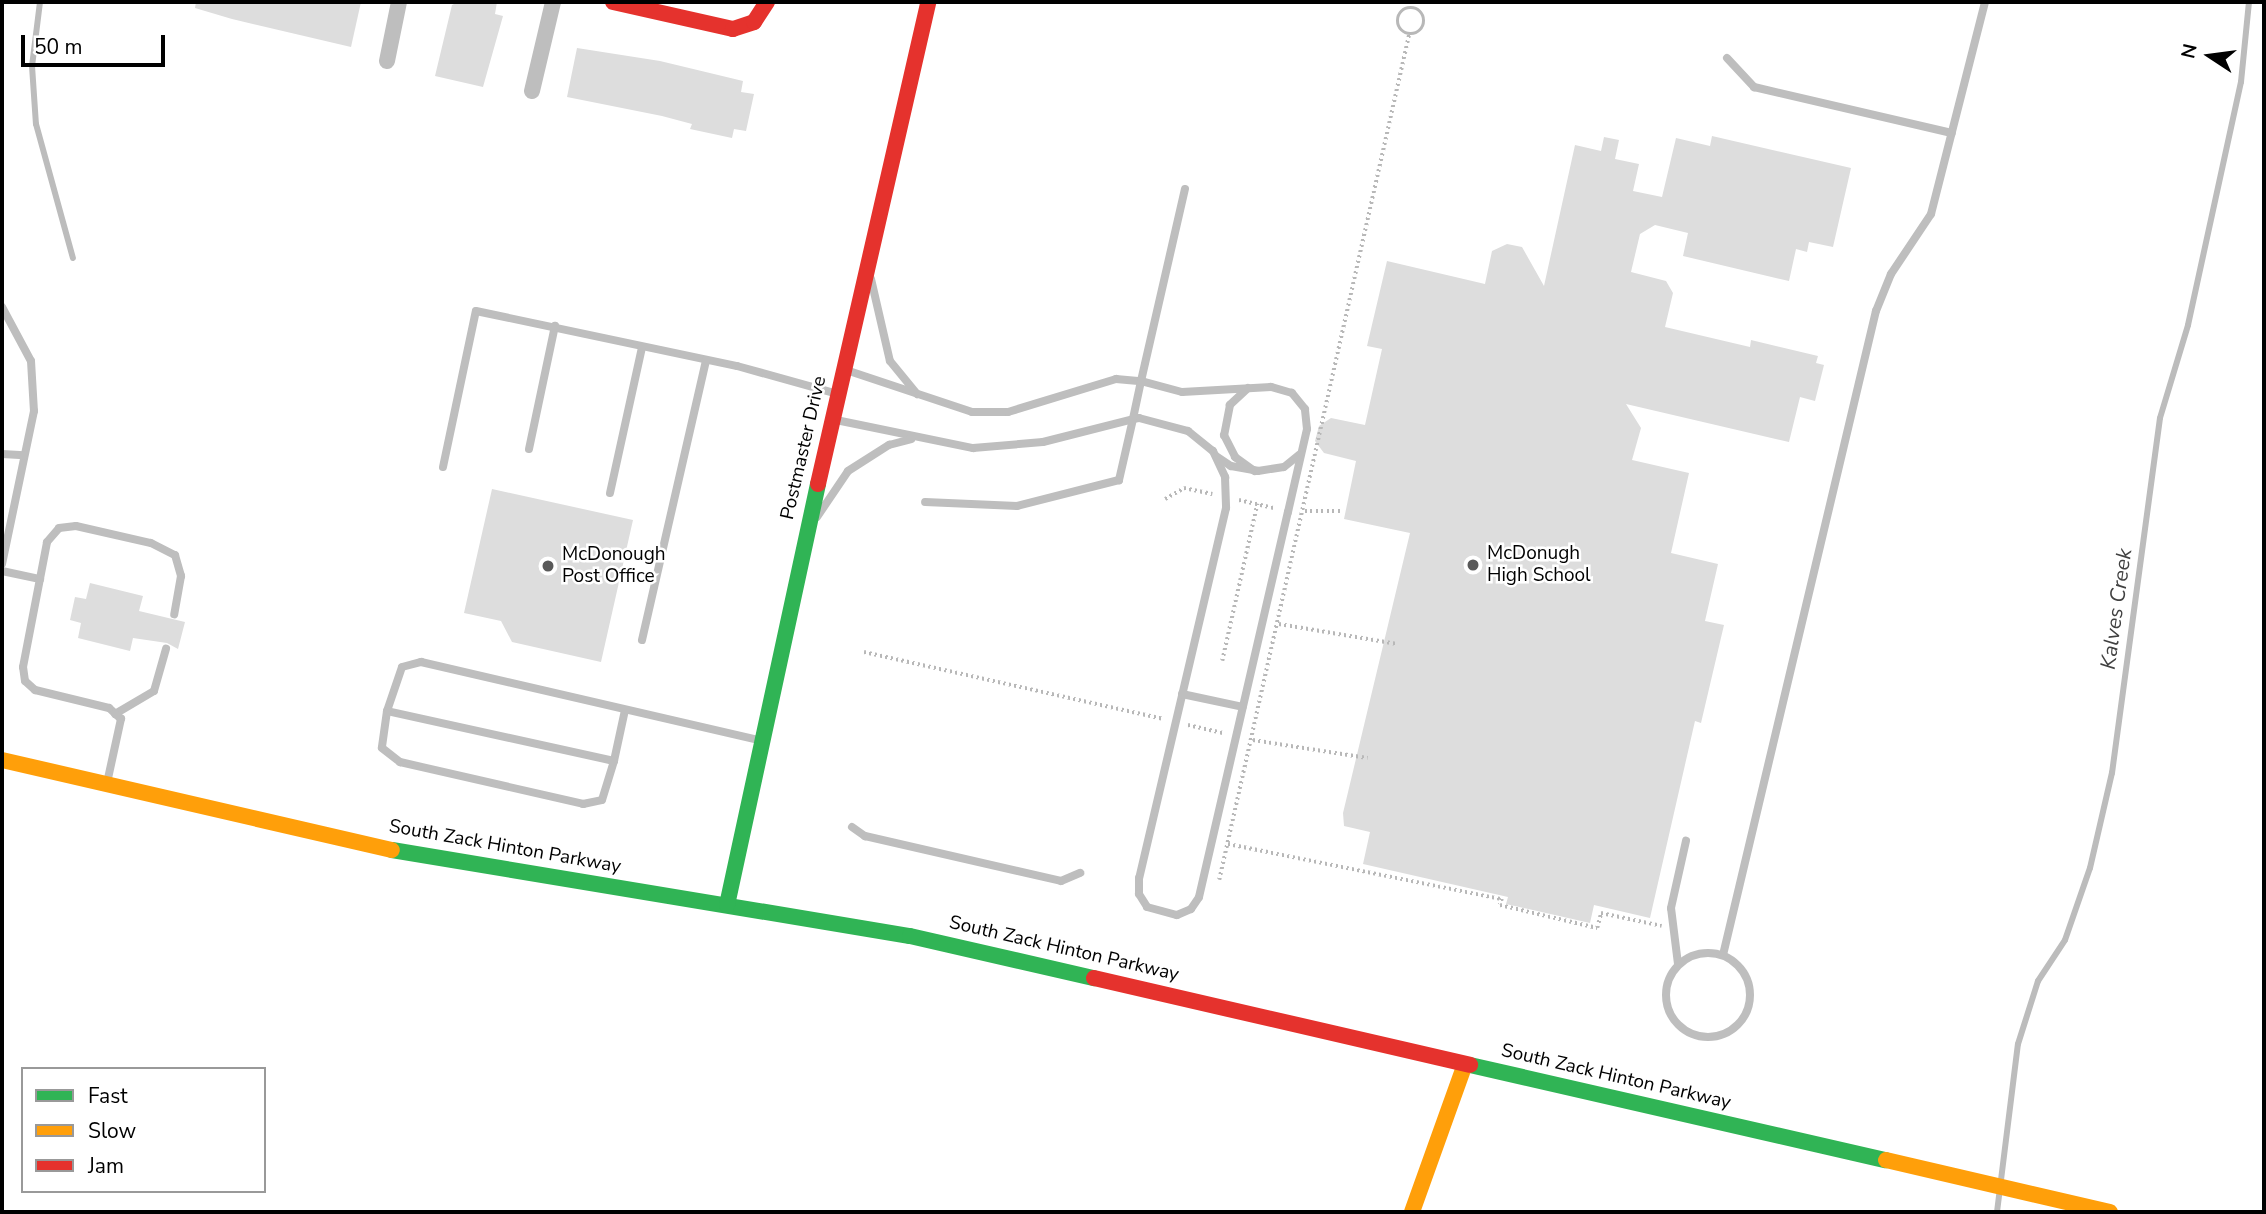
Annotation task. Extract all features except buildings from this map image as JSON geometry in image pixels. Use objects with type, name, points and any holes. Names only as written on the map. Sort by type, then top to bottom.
[{"type":"main road","points":[[613,2],[733,29],[754,22],[767,2]]},
{"type":"main road","name":"Postmaster Drive","points":[[727,905],[806,534],[928,2]]},
{"type":"main road","name":"South Zack Hinton Parkway","points":[[2,760],[397,851],[910,936],[2110,1212]]},
{"type":"main road","points":[[1412,1212],[1465,1064]]},
{"type":"street","points":[[387,61],[400,2]]},
{"type":"street","points":[[533,91],[553,2]]},
{"type":"lane","points":[[1723,955],[1876,311],[1891,274],[1931,214],[1985,2]]},
{"type":"lane","points":[[1727,58],[1754,87],[1952,132]]},
{"type":"lane","points":[[925,502],[969,505],[1037,503],[1119,480],[1185,189]]},
{"type":"lane","points":[[869,262],[890,361],[919,396]]},
{"type":"lane","points":[[2,307],[31,361],[34,411],[2,564]]},
{"type":"lane","points":[[443,467],[477,311],[706,360],[838,394]]},
{"type":"lane","points":[[529,449],[555,326]]},
{"type":"lane","points":[[610,493],[642,346]]},
{"type":"lane","points":[[642,640],[706,360]]},
{"type":"lane","points":[[844,369],[972,412],[1007,412],[1116,379],[1141,381],[1182,392],[1248,388],[1271,387],[1292,393],[1304,409],[1302,450],[1199,897],[1177,915],[1162,914],[1147,907],[1139,894],[1139,878],[1226,509],[1224,435],[1230,405],[1248,388]]},
{"type":"lane","points":[[833,419],[914,438],[973,448],[1043,442],[1133,419],[1188,431],[1224,462],[1254,471],[1284,467],[1302,450]]},
{"type":"lane","points":[[1224,435],[1235,457],[1254,471]]},
{"type":"lane","points":[[806,534],[848,471],[889,445],[914,438]]},
{"type":"lane","points":[[2,454],[24,455]]},
{"type":"lane","points":[[1214,454],[1225,477]]},
{"type":"lane","points":[[107,783],[121,719],[109,708],[34,690],[25,681],[23,667],[47,542],[59,528],[76,526],[151,543],[175,555],[181,576],[174,614]]},
{"type":"lane","points":[[2,571],[40,579]]},
{"type":"lane","points":[[115,714],[154,691],[166,649]]},
{"type":"lane","points":[[625,710],[602,800],[583,804],[400,762],[382,748],[387,710],[402,667],[421,662],[761,740]]},
{"type":"lane","points":[[1182,694],[1243,707]]},
{"type":"lane","points":[[387,710],[614,761]]},
{"type":"lane","points":[[852,827],[865,836],[1061,881],[1080,873]]},
{"type":"lane","points":[[1678,964],[1699,953],[1723,955],[1743,972],[1750,997],[1740,1022],[1718,1035],[1689,1032],[1672,1016],[1665,993],[1678,964],[1671,928],[1686,841]]},
{"type":"path","points":[[1414,9],[1416,2]]},
{"type":"path","points":[[1414,9],[1422,17],[1423,25],[1409,34],[1402,31],[1398,20],[1403,11],[1414,9]]},
{"type":"path","points":[[1165,499],[1184,488],[1212,494]]},
{"type":"path","points":[[1238,500],[1275,508]]},
{"type":"path","points":[[1222,661],[1257,504]]},
{"type":"path","points":[[1305,510],[1341,511]]},
{"type":"path","points":[[1279,624],[1397,644]]},
{"type":"path","points":[[864,652],[1165,720]]},
{"type":"path","points":[[1186,725],[1224,733]]},
{"type":"path","points":[[1247,738],[1368,758]]},
{"type":"path","points":[[1228,844],[1502,899],[1500,905],[1597,928],[1601,913],[1671,928]]},
{"type":"waterway","points":[[40,2],[32,66],[36,124],[73,258]]},
{"type":"waterway","name":"Kalves Creek","points":[[1997,1212],[2018,1044],[2038,981],[2065,940],[2090,868],[2112,773],[2160,418],[2188,325],[2241,82],[2249,2]]},
{"type":"traffic: fast","points":[[727,905],[818,484]]},
{"type":"traffic: fast","points":[[392,850],[910,936],[1094,978]]},
{"type":"traffic: fast","points":[[1470,1065],[1886,1160]]},
{"type":"traffic: slow","points":[[2,760],[392,850]]},
{"type":"traffic: slow","points":[[1412,1212],[1465,1064]]},
{"type":"traffic: slow","points":[[1886,1160],[2110,1212]]},
{"type":"traffic: jam","points":[[613,2],[733,29],[754,22],[767,2]]},
{"type":"traffic: jam","points":[[818,484],[928,2]]},
{"type":"traffic: jam","points":[[1094,978],[1470,1065]]},
{"type":"place","name":"McDonugh High School","points":[[1473,565]]},
{"type":"place","name":"McDonough Post Office","points":[[548,566]]}]
